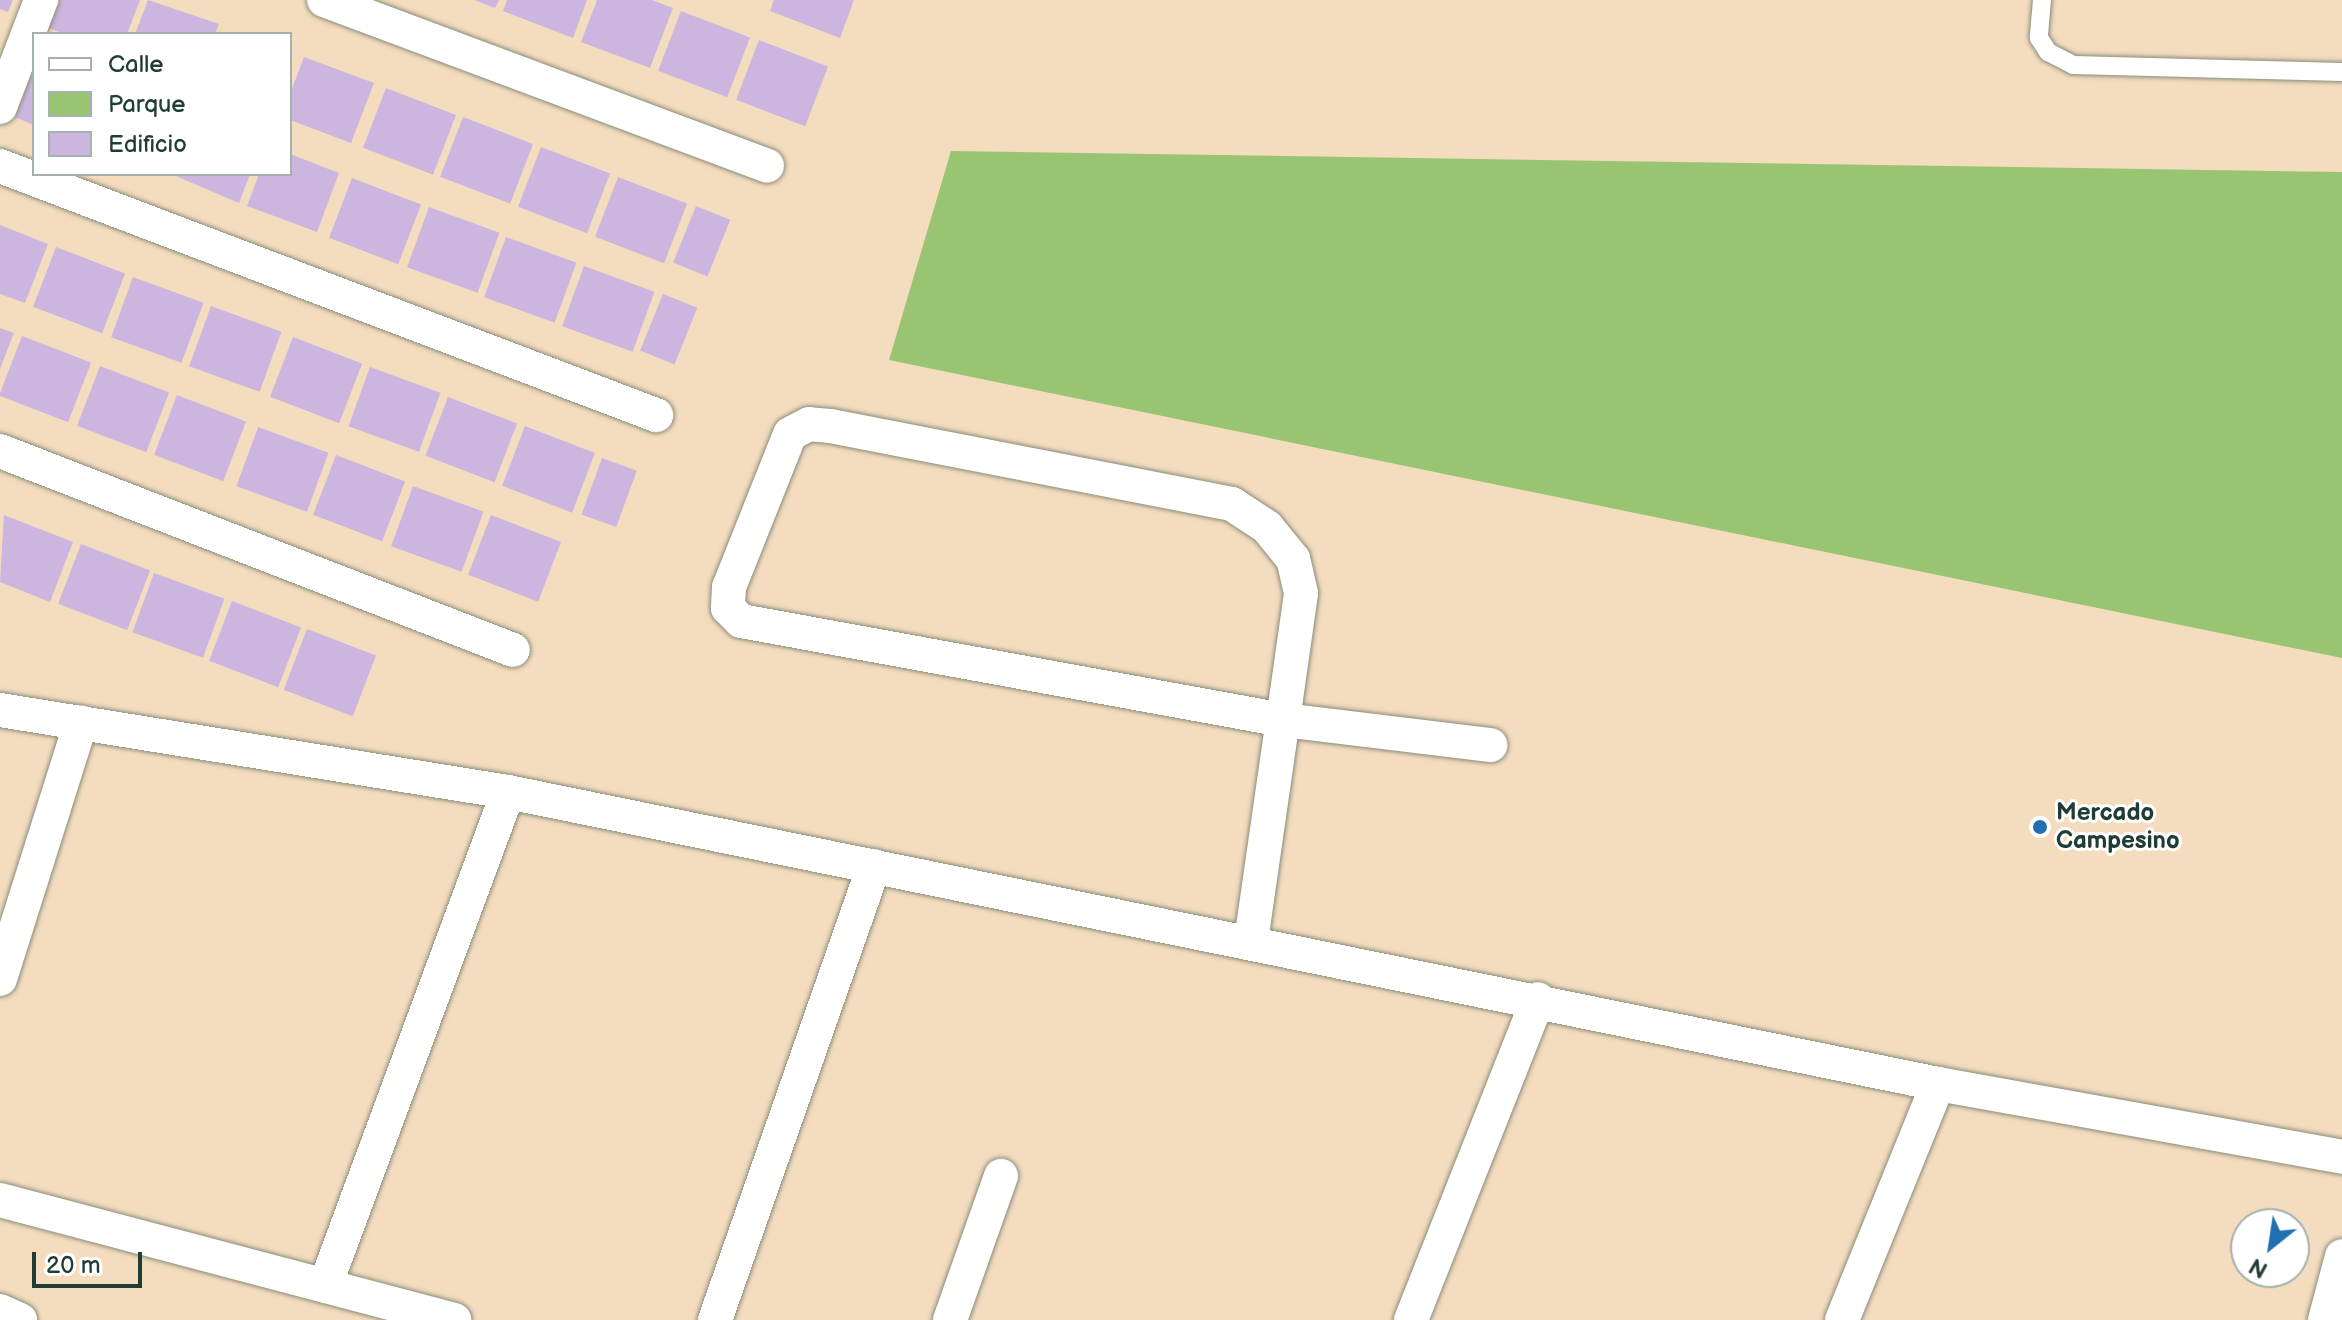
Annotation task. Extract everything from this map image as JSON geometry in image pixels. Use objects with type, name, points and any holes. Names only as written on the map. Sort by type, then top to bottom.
[{"type":"street","points":[[0,107],[41,0]]},
{"type":"street","points":[[324,0],[767,166]]},
{"type":"street","points":[[0,166],[656,415]]},
{"type":"street","points":[[1251,941],[1283,720],[1301,593],[1293,559],[1267,527],[1232,504],[809,424],[790,434],[729,587],[728,608],[741,621],[1283,720],[1491,745]]},
{"type":"street","points":[[0,451],[513,650]]},
{"type":"street","points":[[0,710],[508,792],[1538,999],[1938,1084],[2342,1157]]},
{"type":"street","points":[[0,979],[81,722]]},
{"type":"street","points":[[325,1286],[508,792]]},
{"type":"street","points":[[715,1320],[874,866]]},
{"type":"street","points":[[1411,1320],[1538,999]]},
{"type":"street","points":[[1842,1320],[1938,1084]]},
{"type":"street","points":[[950,1320],[1001,1176]]},
{"type":"street","points":[[0,1200],[454,1320]]},
{"type":"street","points":[[2325,1320],[2342,1256]]},
{"type":"street","points":[[0,1311],[20,1320]]},
{"type":"lane","points":[[2042,0],[2039,38],[2048,52],[2073,65],[2342,72]]},
{"type":"green space","points":[[951,151],[2342,172],[2342,658],[889,360]]},
{"type":"building","points":[[0,0],[13,0],[8,12],[0,9]]},
{"type":"building","points":[[60,0],[140,0],[128,32],[59,32],[49,28]]},
{"type":"building","points":[[148,0],[219,24],[216,32],[136,32]]},
{"type":"building","points":[[474,0],[499,0],[495,8]]},
{"type":"building","points":[[507,0],[587,0],[573,38],[503,11]]},
{"type":"building","points":[[597,0],[652,0],[673,8],[650,68],[581,42]]},
{"type":"building","points":[[774,0],[854,0],[840,38],[770,11]]},
{"type":"building","points":[[681,11],[750,38],[727,97],[658,71]]},
{"type":"building","points":[[759,40],[828,67],[805,126],[736,100]]},
{"type":"building","points":[[304,57],[374,83],[351,143],[292,121],[292,89]]},
{"type":"building","points":[[32,73],[32,124],[15,117]]},
{"type":"building","points":[[386,88],[456,115],[433,175],[363,148]]},
{"type":"building","points":[[463,117],[533,144],[510,204],[440,177]]},
{"type":"building","points":[[541,147],[610,174],[587,233],[518,207]]},
{"type":"building","points":[[292,155],[339,173],[317,232],[247,206],[258,176],[292,176]]},
{"type":"building","points":[[176,176],[249,176],[239,203]]},
{"type":"building","points":[[618,177],[687,204],[664,263],[595,237]]},
{"type":"building","points":[[352,178],[421,205],[398,264],[329,238]]},
{"type":"building","points":[[696,206],[730,220],[707,276],[673,263]]},
{"type":"building","points":[[429,207],[499,233],[478,293],[407,267]]},
{"type":"building","points":[[0,225],[48,244],[25,303],[0,294]]},
{"type":"building","points":[[506,237],[576,263],[555,323],[484,297]]},
{"type":"building","points":[[56,247],[125,274],[102,333],[33,307]]},
{"type":"building","points":[[584,266],[654,292],[633,352],[562,326]]},
{"type":"building","points":[[133,277],[203,303],[182,363],[111,337]]},
{"type":"building","points":[[663,294],[697,308],[674,364],[640,351]]},
{"type":"building","points":[[211,306],[281,332],[260,392],[189,366]]},
{"type":"building","points":[[0,328],[14,333],[0,369]]},
{"type":"building","points":[[22,336],[91,363],[68,422],[0,396]]},
{"type":"building","points":[[293,337],[362,364],[339,423],[270,397]]},
{"type":"building","points":[[100,366],[169,393],[146,452],[77,426]]},
{"type":"building","points":[[370,367],[440,393],[419,452],[348,426]]},
{"type":"building","points":[[177,395],[246,422],[223,481],[154,455]]},
{"type":"building","points":[[448,397],[517,424],[495,482],[425,456]]},
{"type":"building","points":[[525,426],[595,453],[572,513],[502,486]]},
{"type":"building","points":[[258,427],[328,453],[307,512],[236,486]]},
{"type":"building","points":[[336,455],[405,482],[382,541],[313,515]]},
{"type":"building","points":[[602,458],[637,471],[616,527],[581,514]]},
{"type":"building","points":[[413,486],[483,512],[462,572],[391,546]]},
{"type":"building","points":[[4,515],[73,542],[50,602],[0,582]]},
{"type":"building","points":[[491,515],[561,542],[538,602],[468,575]]},
{"type":"building","points":[[81,544],[150,571],[127,630],[58,604]]},
{"type":"building","points":[[154,573],[224,599],[203,658],[132,632]]},
{"type":"building","points":[[232,601],[301,628],[278,687],[209,661]]},
{"type":"building","points":[[307,629],[376,656],[353,716],[284,690]]},
{"type":"place","name":"Mercado Campesino","points":[[2040,827]]}]
